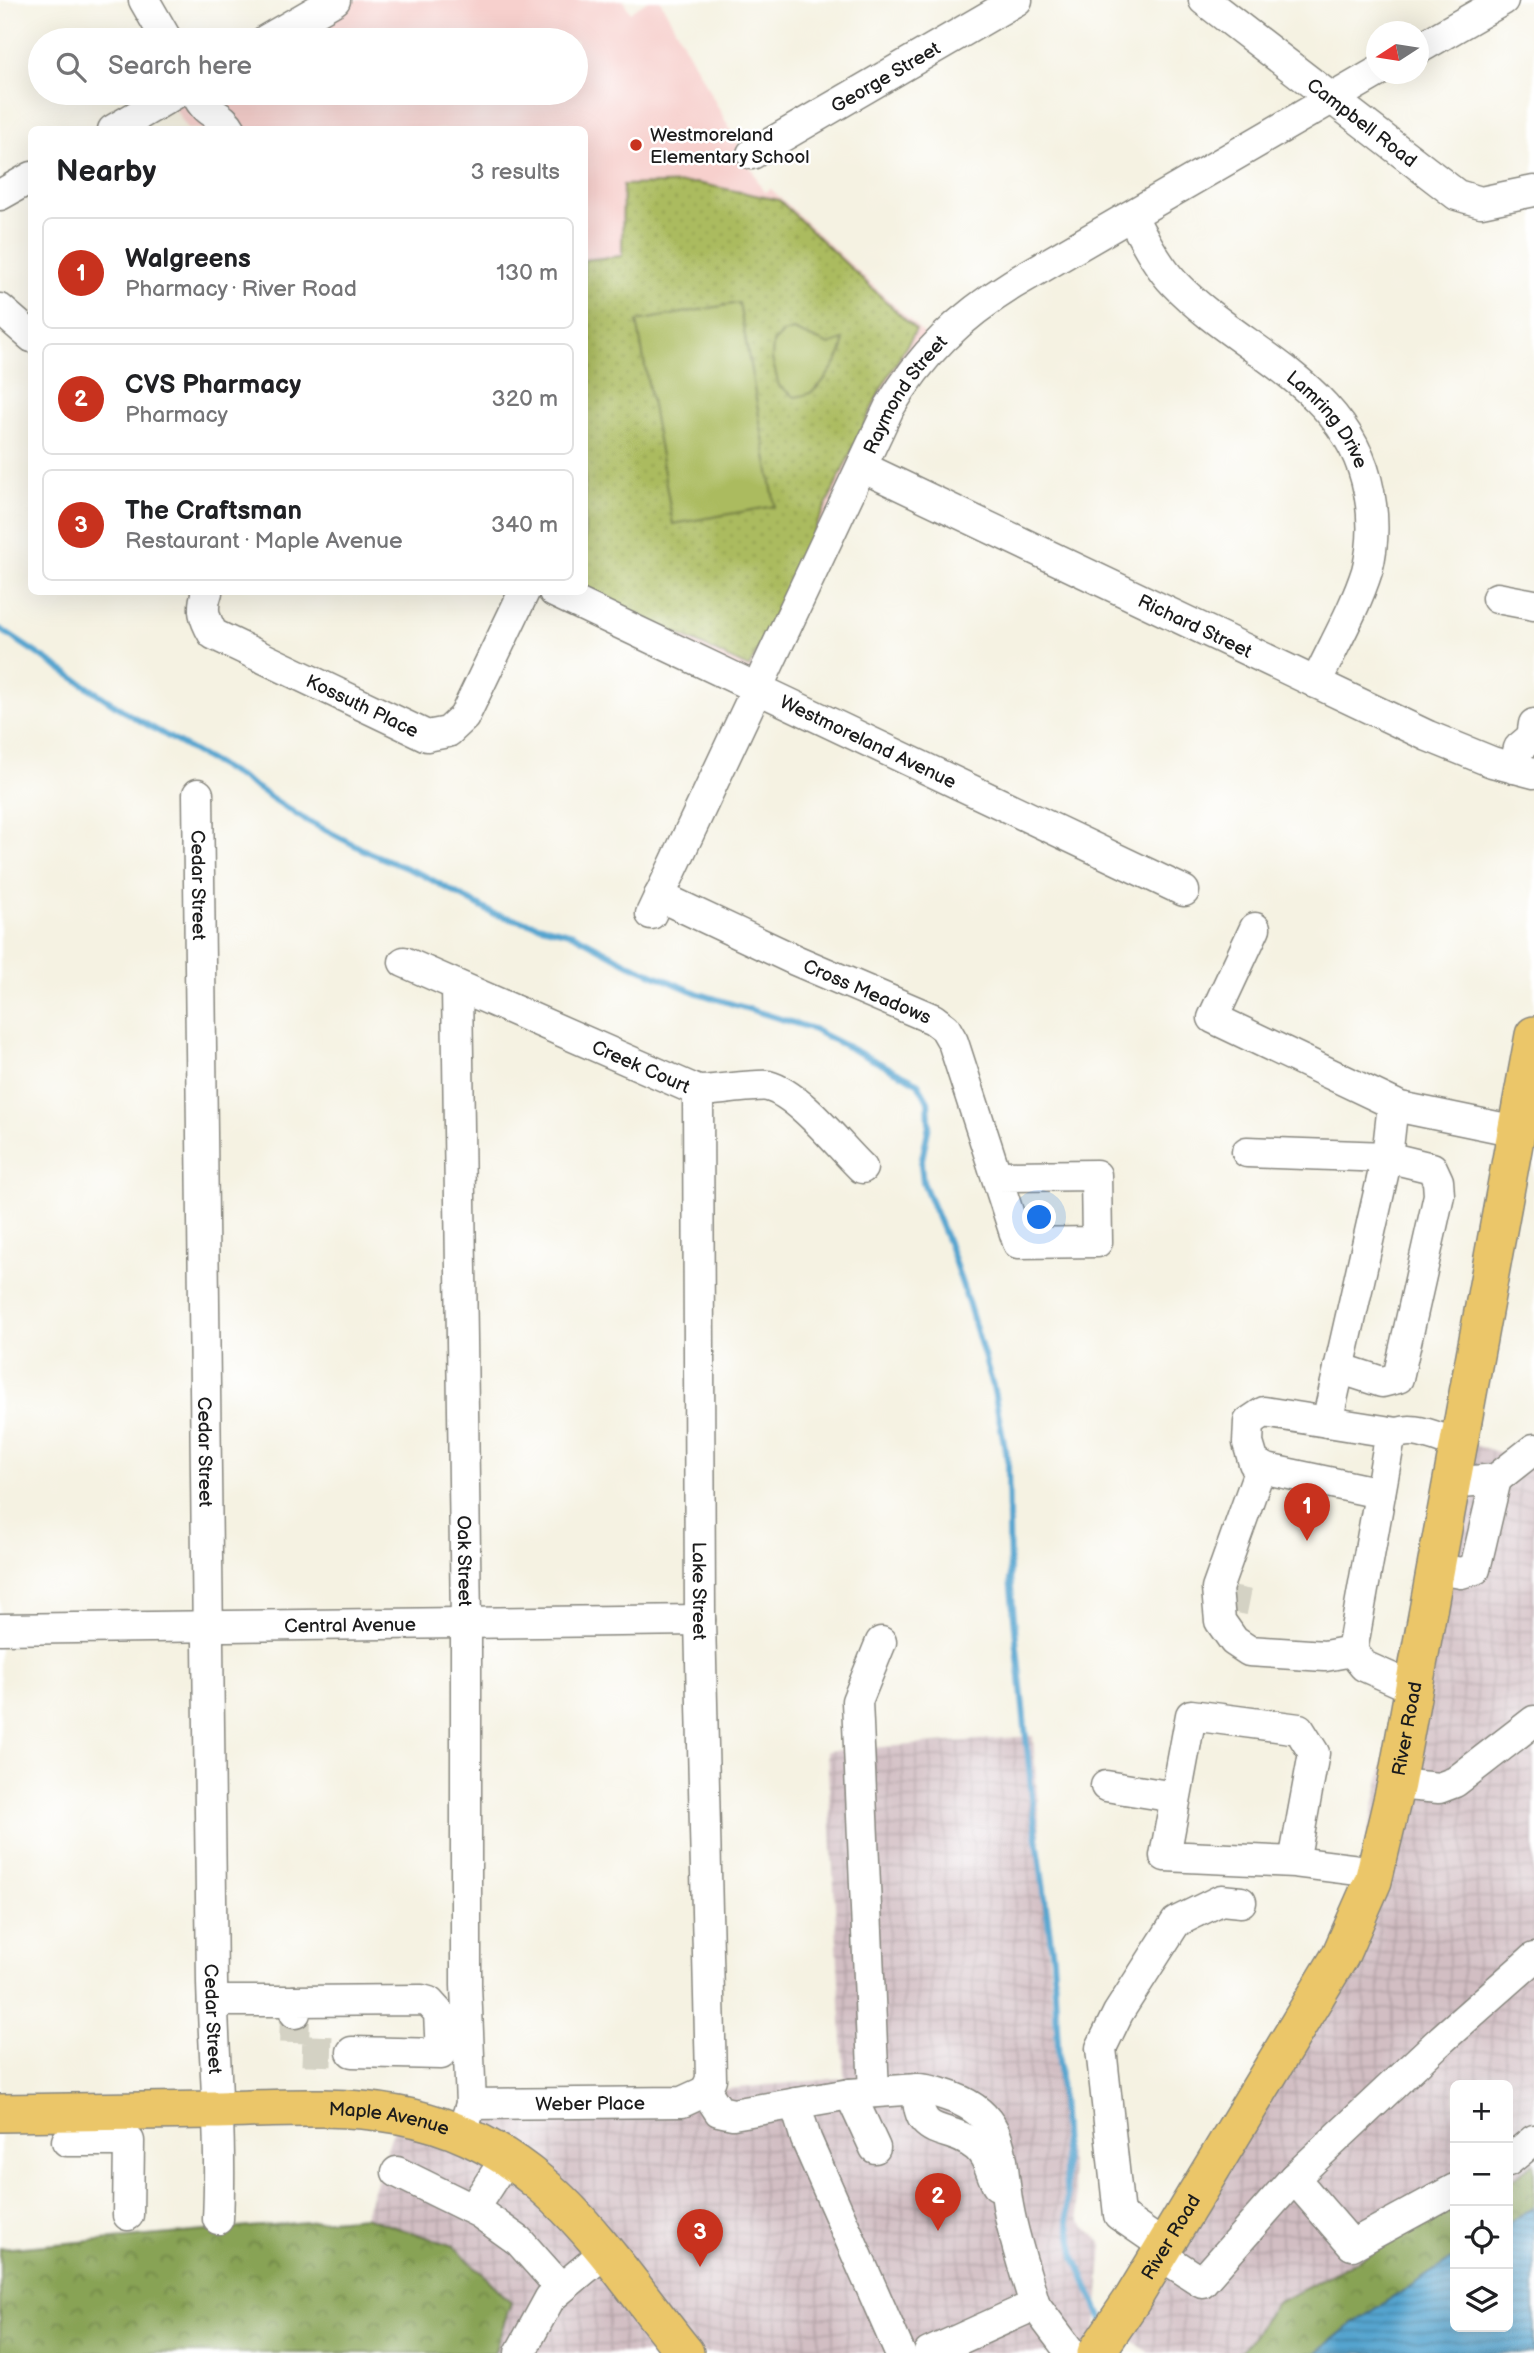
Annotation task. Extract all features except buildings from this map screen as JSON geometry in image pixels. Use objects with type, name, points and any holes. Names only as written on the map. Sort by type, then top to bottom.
[{"type":"main road","name":"River Road","points":[[1096,2353],[1132,2300],[1340,1956],[1358,1920],[1376,1872],[1396,1784],[1457,1444],[1524,1126],[1534,1035]]},
{"type":"main road","name":"Maple Avenue","points":[[0,2113],[366,2109],[409,2115],[466,2118],[506,2158],[541,2183],[604,2253],[685,2353]]},
{"type":"street","points":[[144,0],[160,28]]},
{"type":"street","points":[[287,28],[335,0]]},
{"type":"street","name":"George Street","points":[[752,154],[1017,0]]},
{"type":"street","name":"Campbell Road","points":[[1203,0],[1457,195],[1468,201],[1482,202],[1534,191]]},
{"type":"street","points":[[1429,43],[1503,0]]},
{"type":"street","name":"Raymond Street","points":[[655,905],[904,383],[939,340],[988,300],[1366,80]]},
{"type":"street","points":[[120,126],[156,105]]},
{"type":"street","points":[[201,105],[223,119],[228,126]]},
{"type":"street","points":[[0,195],[28,179]]},
{"type":"street","name":"Lamring Drive","points":[[1130,215],[1172,281],[1330,408],[1358,453],[1373,509],[1373,540],[1355,601],[1316,683]]},
{"type":"street","points":[[0,309],[28,334]]},
{"type":"street","name":"Richard Street","points":[[862,467],[1460,750],[1524,770]]},
{"type":"street","name":"Kossuth Place","points":[[206,595],[202,606],[205,621],[213,634],[427,736],[448,732],[464,717],[523,595]]},
{"type":"street","name":"Westmoreland Avenue","points":[[560,595],[1184,891]]},
{"type":"street","points":[[1497,598],[1534,605]]},
{"type":"street","points":[[1524,770],[1519,748],[1532,737],[1534,724]]},
{"type":"street","name":"Cedar Street","points":[[198,794],[213,2001],[215,2110],[220,2151],[218,2219]]},
{"type":"street","name":"Cross Meadows","points":[[655,905],[795,960],[933,1019],[946,1028],[1018,1242],[1097,1242],[1096,1175],[996,1176]]},
{"type":"street","points":[[1255,928],[1213,1018],[1393,1104],[1524,1126]]},
{"type":"street","name":"Creek Court","points":[[404,962],[698,1091],[766,1086],[788,1095],[862,1168]]},
{"type":"street","name":"Oak Street","points":[[457,987],[466,1622],[466,2118]]},
{"type":"street","name":"Lake Street","points":[[698,1091],[700,1620],[710,2065],[706,2091]]},
{"type":"street","points":[[1327,1422],[1387,1157],[1393,1104]]},
{"type":"street","points":[[1247,1152],[1387,1157],[1432,1168],[1438,1181],[1439,1195],[1398,1378],[1382,1382],[1339,1368]]},
{"type":"street","points":[[1380,1493],[1254,1463],[1248,1443],[1249,1422],[1264,1412],[1396,1433],[1412,1430],[1457,1444]]},
{"type":"street","points":[[1396,1433],[1390,1438],[1352,1651],[1364,1666],[1413,1688]]},
{"type":"street","points":[[1450,1483],[1496,1479],[1534,1449]]},
{"type":"street","points":[[1233,1618],[1218,1612],[1217,1589],[1261,1466]]},
{"type":"street","points":[[1434,1568],[1461,1573],[1475,1569],[1496,1479]]},
{"type":"street","points":[[1245,1515],[1246,1547],[1233,1618],[1249,1650],[1325,1656],[1352,1651]]},
{"type":"street","name":"Central Avenue","points":[[0,1629],[700,1620]]},
{"type":"street","points":[[875,2148],[862,2093],[857,1701],[881,1642]]},
{"type":"street","points":[[1294,1862],[1314,1753],[1299,1728],[1191,1715],[1166,1856],[1294,1862],[1376,1872]]},
{"type":"street","points":[[1396,1784],[1439,1788],[1455,1782],[1534,1721]]},
{"type":"street","points":[[1106,1786],[1175,1797]]},
{"type":"street","points":[[1241,1902],[1221,1900],[1176,1922],[1160,1943],[1101,2048],[1119,2216],[1202,2282],[1294,2178],[1442,2039],[1534,1958]]},
{"type":"street","points":[[213,2001],[295,2007],[422,2000],[437,1994],[466,1995]]},
{"type":"street","points":[[352,2052],[441,2054],[439,2013],[429,2002],[422,2000]]},
{"type":"street","points":[[706,2091],[719,2110],[733,2113],[862,2093],[918,2089],[929,2089],[964,2102],[991,2122],[1001,2148],[1009,2211],[1035,2305],[1071,2353]]},
{"type":"street","name":"Weber Place","points":[[466,2118],[682,2102],[706,2091]]},
{"type":"street","points":[[795,2103],[806,2139],[900,2353]]},
{"type":"street","points":[[1513,2157],[1534,2140]]},
{"type":"street","points":[[67,2141],[129,2141],[128,2214]]},
{"type":"street","points":[[473,2209],[506,2158]]},
{"type":"street","points":[[397,2172],[473,2209],[519,2241],[561,2288]]},
{"type":"street","points":[[1294,2178],[1352,2245],[1450,2192]]},
{"type":"street","points":[[520,2353],[550,2298],[604,2253]]},
{"type":"street","points":[[929,2353],[1035,2305]]},
{"type":"shaded area","points":[[335,0],[623,0],[630,12],[648,0],[660,0],[764,192],[771,189],[935,344],[757,689],[588,594],[588,126],[185,126],[173,105],[588,105],[588,28],[287,28]]},
{"type":"shaded area","points":[[1534,1433],[1534,2163],[1513,2178],[1513,2080],[1450,2080],[1450,2212],[1275,2304],[1241,2353],[1149,2353],[1114,2327],[1340,1956],[1457,1440],[1505,1454]]},
{"type":"shaded area","points":[[1033,1736],[1059,2103],[1080,2220],[1103,2245],[1094,2353],[494,2353],[511,2302],[454,2246],[364,2217],[399,2113],[462,2133],[471,2104],[706,2091],[844,2078],[827,1751]]},
{"type":"green space","points":[[697,183],[779,200],[916,330],[881,389],[749,668],[588,590],[588,260],[622,256],[623,185]]},
{"type":"green space","points":[[739,303],[775,506],[673,524],[637,321]]},
{"type":"green space","points":[[793,330],[829,345],[843,340],[841,352],[828,375],[812,392],[795,397],[779,386],[772,359],[773,343],[783,333]]},
{"type":"green space","points":[[1534,2163],[1534,2206],[1513,2221],[1513,2206],[1513,2178]]},
{"type":"green space","points":[[1450,2212],[1450,2260],[1348,2327],[1316,2353],[1241,2353],[1275,2304]]},
{"type":"green space","points":[[364,2217],[454,2246],[511,2302],[494,2353],[0,2353],[0,2249]]},
{"type":"water","points":[[1534,2206],[1534,2353],[1316,2353],[1348,2327],[1450,2260],[1450,2332],[1513,2332],[1513,2221]]},
{"type":"waterway","points":[[0,629],[130,715],[246,781],[302,818],[368,852],[423,875],[494,914],[573,934],[631,965],[697,993],[810,1028],[917,1082],[928,1101],[929,1125],[921,1164],[923,1182],[949,1245],[968,1302],[993,1386],[1008,1464],[1010,1578],[1034,1817],[1053,1958],[1068,2220],[1075,2257],[1102,2320]]},
{"type":"tunnel","points":[[1232,1612],[1237,1587]]},
{"type":"tunnel","points":[[295,2013],[294,2050],[352,2052]]},
{"type":"place","name":"Westmoreland Elementary School","points":[[636,145]]},
{"type":"place","name":"Walgreens","points":[[1307,1541]]},
{"type":"place","name":"CVS Pharmacy","points":[[938,2231]]},
{"type":"place","name":"The Craftsman","points":[[700,2267]]}]
